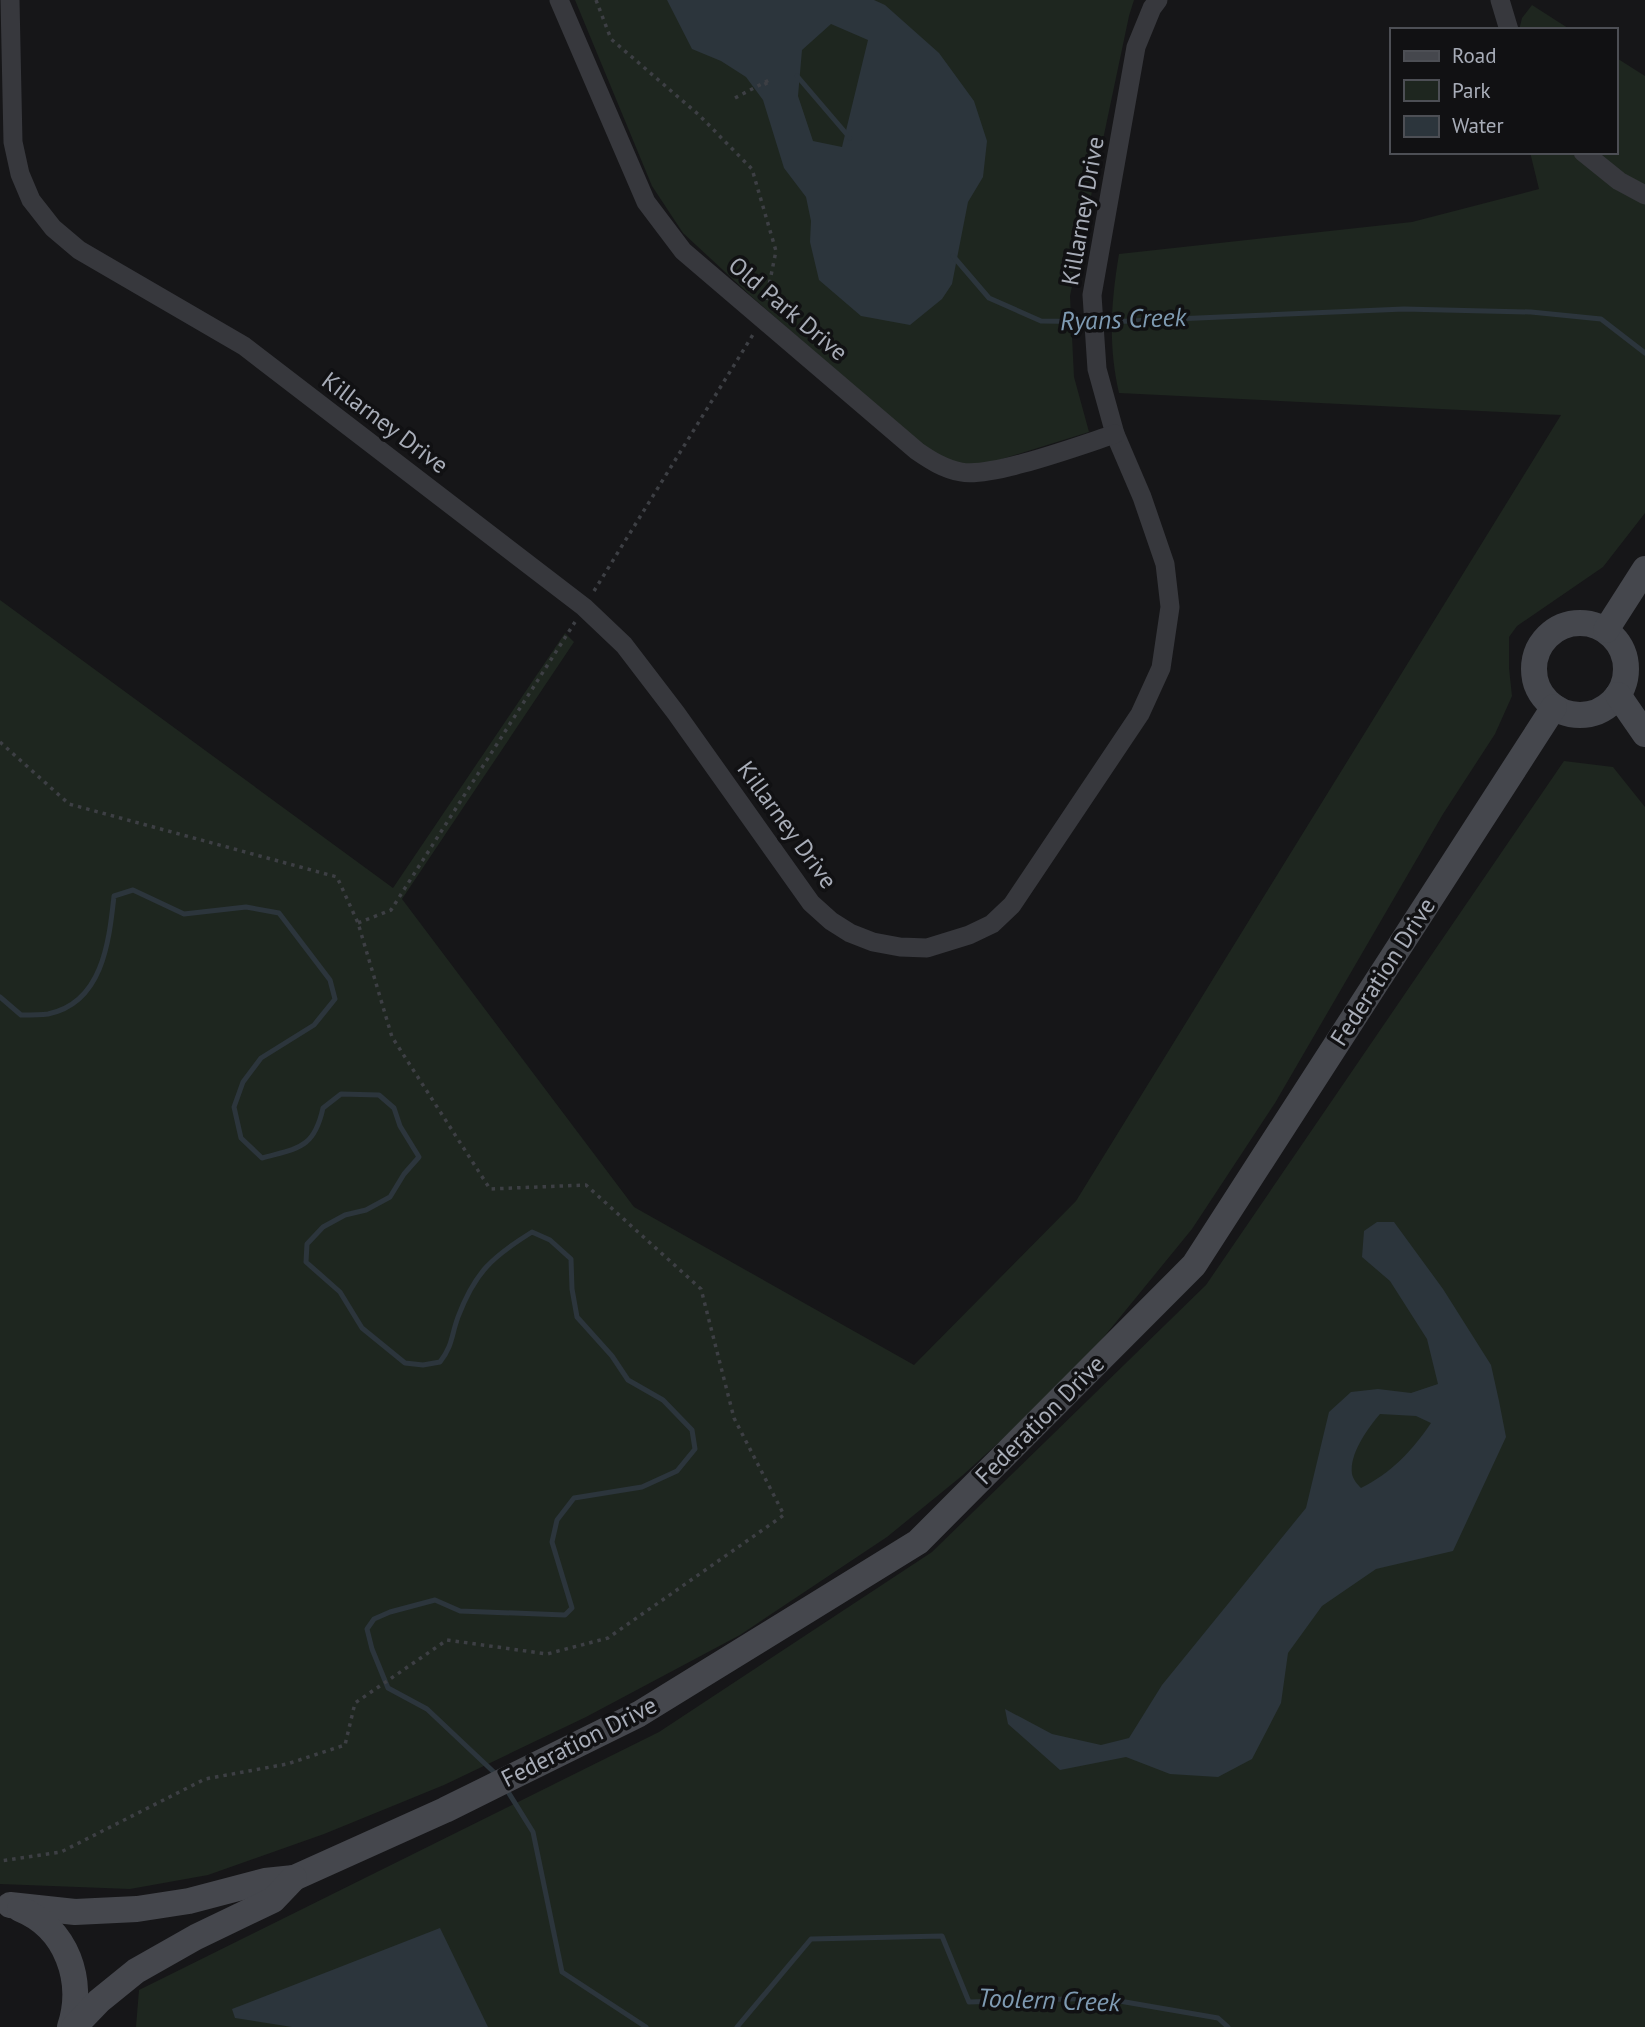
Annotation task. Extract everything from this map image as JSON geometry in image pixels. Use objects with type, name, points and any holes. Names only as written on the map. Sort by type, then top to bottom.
[{"type":"main road","points":[[1606,630],[1645,569]]},
{"type":"main road","points":[[1571,623],[1589,623],[1606,630],[1618,643],[1625,660],[1625,678],[1618,695],[1605,707],[1588,714],[1570,714],[1554,707],[1541,694],[1535,677],[1535,659],[1542,642],[1555,630],[1571,623]]},
{"type":"main road","points":[[1618,695],[1645,734]]},
{"type":"main road","name":"Federation Drive","points":[[5,1904],[75,1912],[137,1909],[189,1901],[265,1881],[294,1878],[445,1810],[639,1714],[918,1542],[1195,1265],[1554,707]]},
{"type":"main road","name":"Federation Drive","points":[[72,2027],[136,1971],[196,1937],[272,1900],[294,1878]]},
{"type":"main road","points":[[5,1904],[28,1912],[45,1924],[68,1955],[76,1994],[72,2027]]},
{"type":"street","name":"Killarney Drive","points":[[10,0],[13,142],[20,174],[31,200],[53,228],[79,250],[244,346],[584,607],[624,645],[676,713],[811,904],[850,933],[873,942],[927,948],[969,935],[992,924],[1012,905],[1140,714],[1161,668],[1170,607],[1165,564],[1142,497],[1115,435],[1097,369],[1092,295],[1136,47],[1158,0]]},
{"type":"street","name":"Old Park Drive","points":[[559,0],[646,202],[683,251],[917,451],[933,462],[963,472],[1016,464],[1115,435]]},
{"type":"street","points":[[1500,0],[1508,28]]},
{"type":"street","points":[[1585,154],[1619,181],[1645,195]]},
{"type":"path","points":[[358,923],[391,910],[762,320],[776,251],[752,169],[699,115],[611,39],[596,0]]},
{"type":"path","points":[[735,98],[771,79]]},
{"type":"path","points":[[765,82],[769,89]]},
{"type":"path","points":[[0,742],[69,804],[337,877],[358,923],[392,1037],[490,1189],[586,1185],[701,1289],[734,1418],[784,1516],[608,1638],[547,1654],[447,1640],[355,1703],[345,1745],[286,1764],[205,1779],[61,1852],[0,1861]]},
{"type":"green space","points":[[575,0],[1134,0],[1070,296],[1074,377],[1089,432],[973,468],[938,459],[752,297],[683,233],[652,186]]},
{"type":"green space","points":[[1532,5],[1568,28],[1520,28],[1522,18]]},
{"type":"green space","points":[[1617,58],[1645,76],[1645,513],[1603,567],[1517,626],[1509,637],[1512,696],[1495,734],[1443,814],[1275,1103],[1192,1229],[1072,1376],[963,1475],[887,1537],[740,1635],[586,1717],[444,1785],[324,1834],[208,1875],[130,1889],[0,1884],[0,600],[393,888],[565,633],[574,642],[402,899],[634,1207],[914,1365],[1076,1201],[1561,415],[1119,393],[1113,358],[1112,324],[1119,254],[1412,222],[1539,189],[1530,154],[1617,154]]},
{"type":"green space","points":[[1564,761],[1613,767],[1645,807],[1645,2027],[136,2027],[139,1990],[659,1732],[932,1552],[1206,1285]]},
{"type":"water","points":[[667,0],[874,0],[885,5],[939,53],[974,101],[987,141],[983,177],[968,202],[952,284],[942,299],[910,325],[861,316],[819,280],[810,242],[811,221],[806,197],[784,168],[763,100],[746,77],[721,61],[692,49]],"holes":[[[831,24],[868,40],[842,147],[813,141],[798,96],[802,50]]]},
{"type":"water","points":[[1377,1222],[1394,1222],[1443,1289],[1491,1365],[1506,1437],[1453,1551],[1376,1569],[1322,1606],[1288,1653],[1281,1703],[1252,1759],[1218,1777],[1170,1774],[1126,1757],[1060,1770],[1008,1724],[1005,1709],[1052,1734],[1101,1745],[1129,1738],[1162,1685],[1306,1508],[1329,1412],[1351,1392],[1378,1389],[1411,1393],[1438,1384],[1427,1339],[1390,1281],[1362,1257],[1364,1231]],"holes":[[[1380,1414],[1416,1416],[1431,1423],[1424,1433],[1409,1452],[1391,1468],[1361,1488],[1352,1474],[1353,1458],[1375,1420]]]},
{"type":"water","points":[[440,1928],[488,2027],[292,2027],[235,2018],[232,2009]]},
{"type":"waterway","name":"Ryans Creek","points":[[797,76],[850,138]]},
{"type":"waterway","name":"Ryans Creek","points":[[953,256],[989,298],[1041,321],[1107,322],[1404,309],[1531,312],[1601,319],[1645,353]]},
{"type":"waterway","name":"Toolern Creek","points":[[0,997],[21,1015],[48,1014],[66,1008],[81,997],[100,968],[114,896],[133,890],[184,914],[246,907],[279,913],[330,980],[335,999],[314,1025],[261,1058],[243,1082],[234,1107],[241,1138],[262,1158],[295,1149],[303,1145],[315,1132],[323,1108],[341,1094],[379,1095],[394,1108],[400,1126],[419,1157],[404,1174],[390,1197],[323,1227],[307,1244],[306,1262],[340,1292],[362,1328],[405,1363],[423,1365],[440,1362],[444,1356],[464,1301],[486,1267],[532,1232],[550,1240],[571,1259],[577,1317],[612,1356],[628,1380],[663,1400],[692,1430],[695,1449],[677,1471],[642,1487],[574,1498],[557,1520],[552,1542],[572,1608],[565,1615],[460,1611],[435,1600],[390,1612],[374,1619],[367,1629],[388,1688],[427,1709],[498,1776]]},
{"type":"waterway","name":"Toolern Creek","points":[[505,1787],[533,1832],[562,1972],[646,2027]]},
{"type":"waterway","name":"Toolern Creek","points":[[737,2027],[811,1939],[942,1936],[969,2002],[1102,1998],[1218,2018],[1228,2027]]}]
